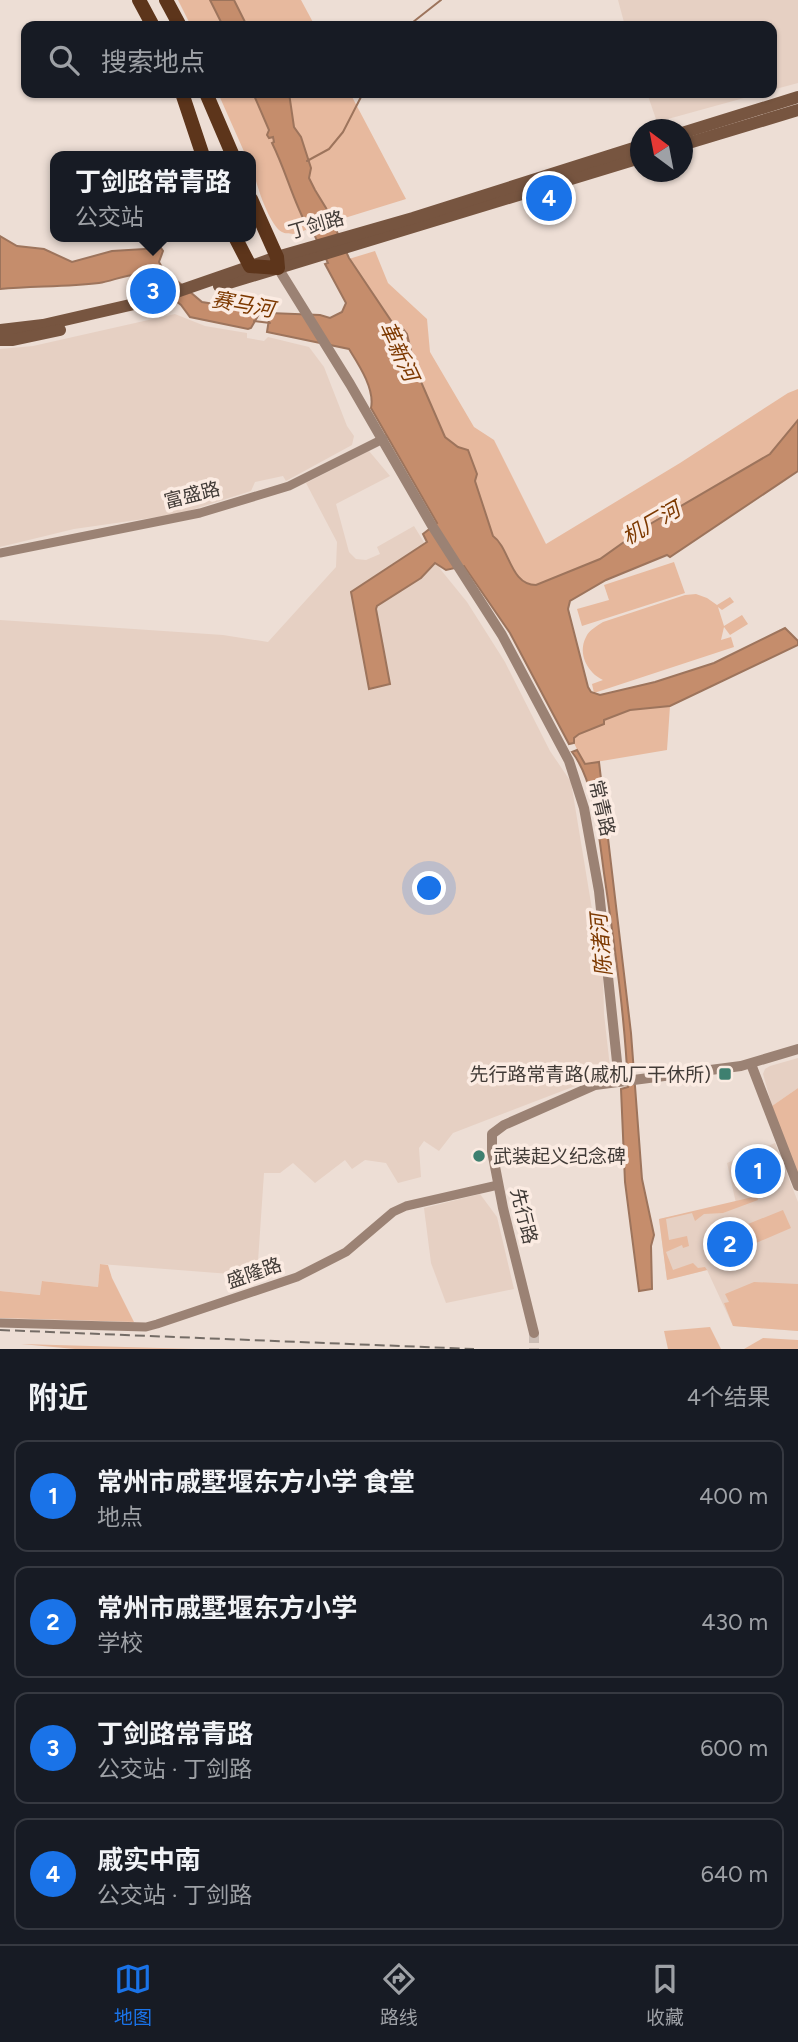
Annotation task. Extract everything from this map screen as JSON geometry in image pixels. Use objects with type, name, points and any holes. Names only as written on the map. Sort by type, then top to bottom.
[{"type":"main road","points":[[139,0],[150,21]]},
{"type":"main road","points":[[166,0],[177,21]]},
{"type":"main road","points":[[693,130],[798,97]]},
{"type":"main road","points":[[184,98],[201,151]]},
{"type":"main road","points":[[208,98],[231,151]]},
{"type":"main road","points":[[693,142],[798,110]]},
{"type":"main road","name":"丁剑路","points":[[346,242],[630,149]]},
{"type":"main road","name":"丁剑路","points":[[0,340],[43,334],[162,301],[277,262],[630,161]]},
{"type":"main road","points":[[237,242],[250,266],[277,262],[256,211]]},
{"type":"main road","name":"丁剑路","points":[[195,289],[250,266]]},
{"type":"main road","name":"丁剑路","points":[[0,330],[43,326],[162,301]]},
{"type":"street","points":[[277,262],[303,311],[383,439]]},
{"type":"street","name":"常青路","points":[[383,439],[431,524],[502,635],[549,722],[579,786],[599,891],[621,1080]]},
{"type":"street","name":"富盛路","points":[[0,553],[200,513],[289,486],[383,439]]},
{"type":"street","name":"先行路","points":[[534,1333],[498,1185],[492,1134],[504,1125],[595,1085],[706,1072],[751,1064],[798,1049]]},
{"type":"street","points":[[751,1064],[798,1186]]},
{"type":"street","name":"盛隆路","points":[[0,1323],[146,1327],[297,1277],[345,1252],[393,1212],[406,1206],[498,1185]]},
{"type":"shaded area","points":[[178,0],[301,0],[312,21],[188,21]]},
{"type":"shaded area","points":[[618,0],[798,0],[798,83],[777,89],[777,21],[624,21]]},
{"type":"shaded area","points":[[220,98],[353,98],[406,199],[293,234],[284,233],[271,219],[257,185],[256,151],[244,151]]},
{"type":"shaded area","points":[[649,98],[744,98],[668,119],[656,119]]},
{"type":"shaded area","points":[[375,251],[388,283],[427,319],[430,352],[474,427],[494,440],[546,544],[798,389],[798,446],[655,534],[527,600],[339,262]]},
{"type":"shaded area","points":[[175,314],[205,326],[247,333],[247,338],[264,341],[268,337],[309,347],[324,367],[347,426],[354,436],[352,445],[286,481],[283,476],[255,482],[251,491],[179,514],[74,529],[0,547],[0,349],[33,346]]},
{"type":"shaded area","points":[[369,451],[390,476],[336,504],[349,552],[356,559],[366,560],[380,554],[377,547],[414,526],[505,662],[550,751],[571,782],[603,976],[610,1067],[604,1075],[453,1133],[439,1151],[424,1141],[419,1148],[421,1177],[398,1183],[386,1163],[365,1160],[352,1169],[345,1160],[315,1183],[293,1163],[280,1173],[264,1173],[257,1276],[100,1264],[98,1287],[43,1281],[41,1295],[0,1291],[0,620],[223,635],[268,642],[336,567],[337,542],[306,483]]},
{"type":"shaded area","points":[[674,562],[685,593],[582,626],[577,609],[609,600],[604,585]]},
{"type":"shaded area","points":[[696,594],[717,605],[730,597],[734,602],[722,610],[718,607],[724,626],[742,615],[748,624],[730,635],[724,627],[721,640],[731,637],[734,647],[594,693],[592,684],[603,680],[593,673],[583,656],[584,643],[591,630],[603,622],[685,595]]},
{"type":"shaded area","points":[[670,706],[667,750],[584,764],[574,743],[574,738],[579,734],[630,710]]},
{"type":"shaded area","points":[[798,1058],[798,1088],[772,1106],[763,1074],[765,1069]]},
{"type":"shaded area","points":[[798,1088],[798,1175],[772,1106]]},
{"type":"shaded area","points":[[775,1143],[798,1202],[798,1331],[733,1326],[707,1270],[667,1280],[659,1219],[736,1203],[727,1163]]},
{"type":"shaded area","points":[[480,1194],[497,1217],[514,1289],[446,1303],[431,1263],[424,1208]]},
{"type":"shaded area","points":[[757,1196],[758,1200],[723,1213],[704,1214],[695,1221],[692,1213],[666,1219],[669,1240],[687,1236],[689,1246],[683,1248],[682,1245],[666,1252],[673,1270],[693,1263],[698,1268],[705,1267],[707,1270],[667,1280],[659,1219]]},
{"type":"shaded area","points":[[783,1210],[791,1228],[756,1243],[748,1224]]},
{"type":"shaded area","points":[[100,1264],[108,1265],[134,1322],[0,1318],[0,1291],[40,1295],[42,1281],[98,1287]]},
{"type":"shaded area","points":[[754,1282],[798,1284],[798,1331],[733,1326],[724,1303],[729,1302],[725,1294]]},
{"type":"shaded area","points":[[710,1327],[721,1349],[668,1349],[664,1331]]},
{"type":"shaded area","points":[[763,1338],[798,1340],[798,1349],[744,1349]]},
{"type":"shaded area","points":[[21,1344],[195,1349],[75,1349]]},
{"type":"water","points":[[210,0],[234,0],[244,21],[220,21]]},
{"type":"water","name":"革新河","points":[[255,98],[290,98],[294,127],[301,137],[311,168],[309,178],[349,258],[396,328],[403,329],[407,334],[415,368],[445,437],[458,447],[468,450],[493,536],[515,573],[527,583],[536,585],[600,559],[645,527],[770,454],[798,420],[798,471],[670,557],[667,555],[606,580],[570,601],[568,609],[591,692],[600,695],[655,682],[714,663],[785,628],[798,641],[798,645],[670,706],[630,710],[604,720],[604,724],[579,734],[574,738],[574,743],[569,744],[510,633],[464,566],[446,570],[435,563],[421,578],[377,606],[390,684],[369,689],[351,592],[427,542],[423,534],[437,523],[371,408],[371,393],[349,349],[267,332],[270,313],[320,315],[330,318],[342,312],[346,303],[325,264],[328,263],[311,228],[308,228],[298,207],[272,143],[273,137],[269,138],[267,135],[269,130]]},
{"type":"water","points":[[0,236],[17,246],[44,249],[72,262],[112,251],[161,248],[163,251],[159,262],[163,269],[202,302],[257,311],[259,314],[248,329],[190,317],[181,305],[142,275],[87,284],[0,289]]},
{"type":"water","points":[[577,750],[585,764],[599,762],[631,1033],[642,1179],[654,1235],[651,1246],[652,1289],[639,1291],[625,1182],[621,1089],[628,1087],[625,1035],[601,848],[591,796],[580,765],[572,752]]},
{"type":"waterway","points":[[414,21],[441,0]]},
{"type":"waterway","points":[[307,161],[329,149],[343,132],[360,98]]},
{"type":"waterway","name":"赛马河","points":[[254,321],[270,323]]},
{"type":"tunnel","points":[[534,1333],[534,1349]]},
{"type":"railway","points":[[0,1330],[474,1349]]},
{"type":"place","name":"戚实中南","points":[[549,198]]},
{"type":"place","name":"丁剑路常青路","points":[[153,291]]},
{"type":"place","name":"先行路常青路(戚机厂干休所)","points":[[725,1074]]},
{"type":"place","name":"武装起义纪念碑","points":[[479,1156]]},
{"type":"place","name":"常州市戚墅堰东方小学 食堂","points":[[758,1171]]},
{"type":"place","name":"常州市戚墅堰东方小学","points":[[730,1244]]},
{"type":"water label","name":"机厂河","points":[[651,523]]},
{"type":"water label","name":"陈渚河","points":[[601,945]]}]
